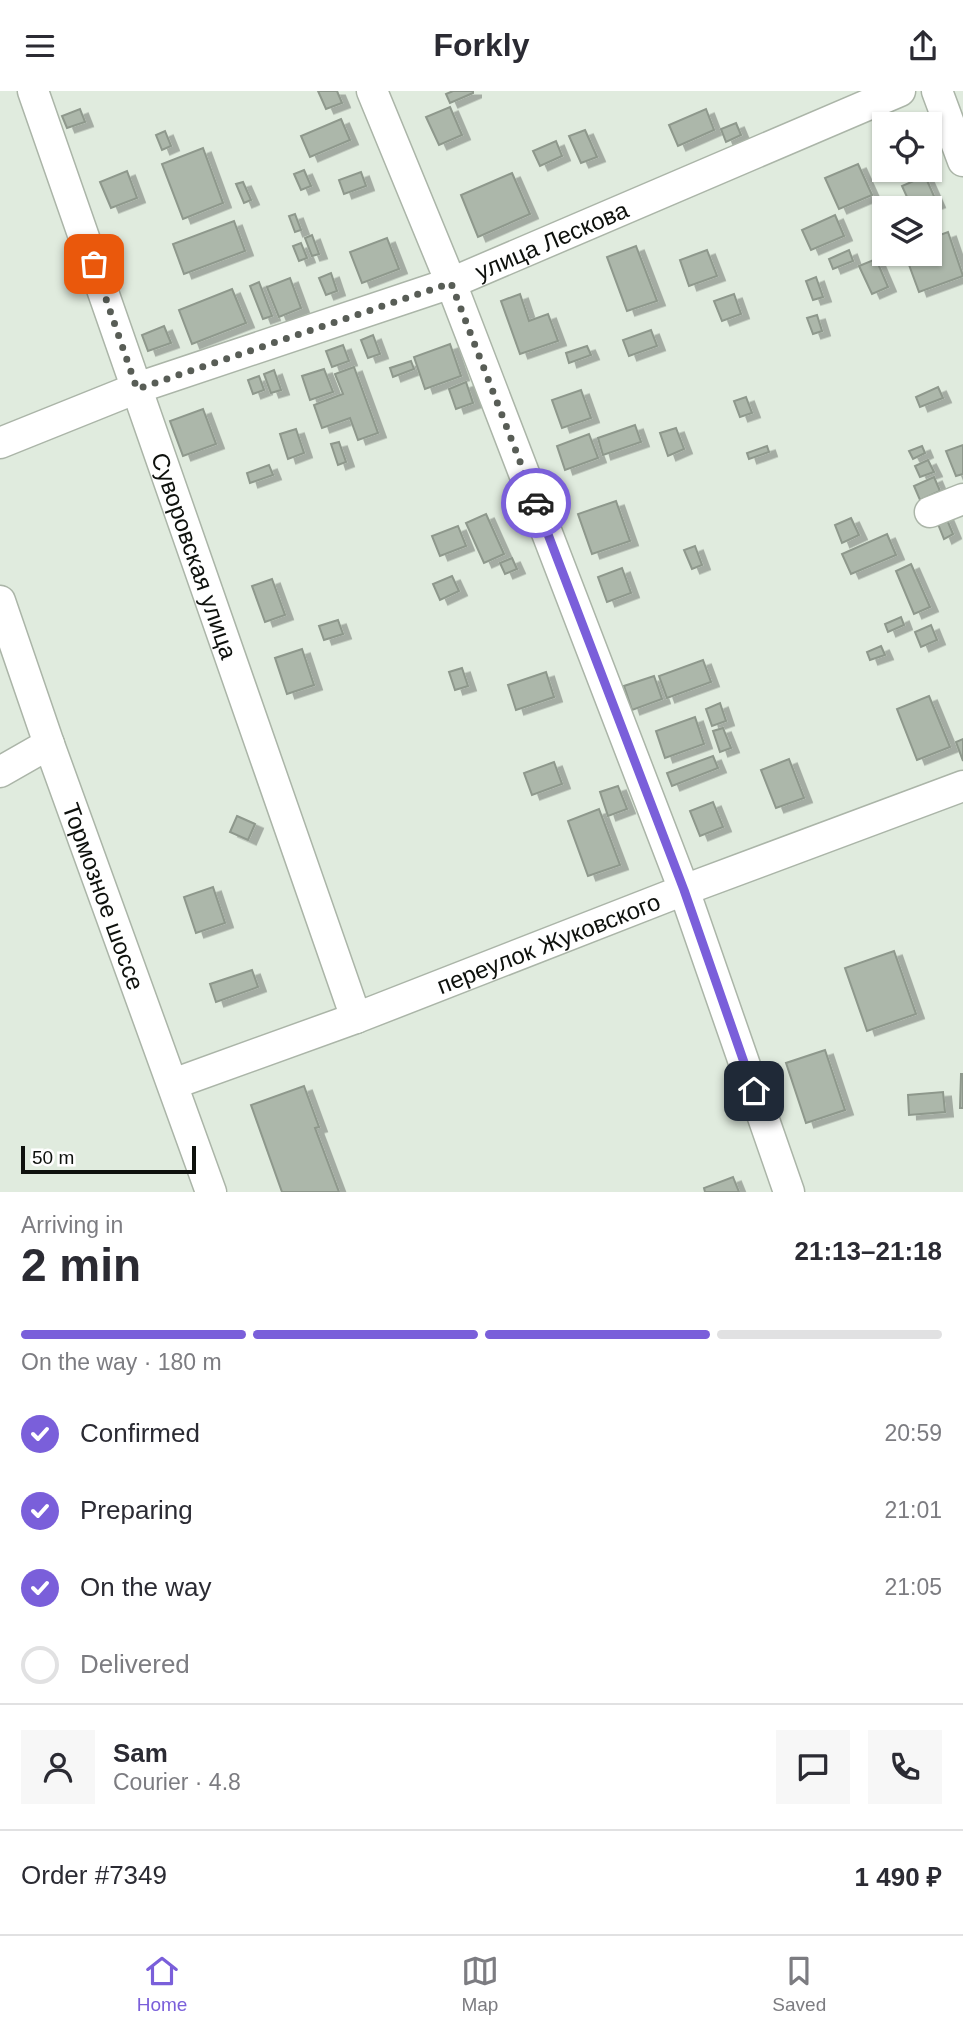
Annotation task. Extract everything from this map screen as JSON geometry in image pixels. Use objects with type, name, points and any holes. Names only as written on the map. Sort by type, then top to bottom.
[{"type":"street","name":"Суворовская улица","points":[[33,91],[356,1018]]},
{"type":"street","points":[[372,91],[451,283],[684,890],[789,1192]]},
{"type":"street","name":"улица Лескова","points":[[0,443],[137,389],[451,283],[900,91]]},
{"type":"street","points":[[937,91],[963,161]]},
{"type":"street","points":[[930,512],[963,499]]},
{"type":"street","name":"Тормозное шоссе","points":[[0,601],[12,670],[49,744],[211,1192]]},
{"type":"street","points":[[0,772],[49,744]]},
{"type":"street","name":"переулок Жуковского","points":[[173,1084],[356,1018],[684,890],[963,786]]},
{"type":"building","points":[[318,91],[337,91],[342,103],[326,109]]},
{"type":"building","points":[[453,91],[473,93],[450,103],[446,94]]},
{"type":"building","points":[[450,107],[462,135],[439,145],[426,117]]},
{"type":"building","points":[[80,109],[85,122],[67,128],[62,116]]},
{"type":"building","points":[[706,109],[714,130],[678,146],[669,125]]},
{"type":"building","points":[[341,119],[350,140],[310,157],[301,136]]},
{"type":"building","points":[[736,123],[741,135],[726,142],[721,129]]},
{"type":"building","points":[[585,130],[597,157],[581,163],[569,136]]},
{"type":"building","points":[[165,131],[171,146],[162,150],[156,135]]},
{"type":"building","points":[[556,141],[562,156],[540,166],[533,151]]},
{"type":"building","points":[[203,148],[223,203],[183,219],[162,164]]},
{"type":"building","points":[[858,164],[872,195],[839,209],[825,178]]},
{"type":"building","points":[[304,170],[311,186],[301,190],[294,174]]},
{"type":"building","points":[[127,171],[137,198],[111,208],[100,182]]},
{"type":"building","points":[[361,172],[366,186],[344,194],[339,180]]},
{"type":"building","points":[[512,173],[530,214],[478,237],[461,195]]},
{"type":"building","points":[[243,182],[251,200],[244,203],[236,184]]},
{"type":"building","points":[[911,182],[928,182],[934,196],[907,196],[902,186]]},
{"type":"building","points":[[295,214],[301,230],[295,232],[289,216]]},
{"type":"building","points":[[835,215],[844,236],[811,250],[802,230]]},
{"type":"building","points":[[234,221],[245,251],[184,274],[173,244]]},
{"type":"building","points":[[948,232],[963,276],[919,292],[909,266],[942,266],[942,234]]},
{"type":"building","points":[[312,235],[319,254],[312,256],[305,238]]},
{"type":"building","points":[[387,238],[399,269],[362,283],[350,252]]},
{"type":"building","points":[[301,243],[307,258],[299,261],[293,246]]},
{"type":"building","points":[[636,246],[657,301],[627,311],[607,257]]},
{"type":"building","points":[[707,250],[717,276],[689,286],[680,260]]},
{"type":"building","points":[[849,250],[853,261],[833,269],[829,259]]},
{"type":"building","points":[[872,261],[872,266],[879,266],[888,287],[872,294],[859,266]]},
{"type":"building","points":[[331,273],[337,291],[326,295],[319,278]]},
{"type":"building","points":[[816,277],[823,297],[813,300],[806,281]]},
{"type":"building","points":[[290,278],[301,308],[279,317],[267,287]]},
{"type":"building","points":[[259,282],[272,316],[263,319],[250,286]]},
{"type":"building","points":[[232,289],[246,323],[192,344],[179,310]]},
{"type":"building","points":[[520,294],[529,321],[548,314],[558,341],[520,354],[501,301]]},
{"type":"building","points":[[734,294],[741,314],[722,321],[714,301]]},
{"type":"building","points":[[817,315],[822,331],[813,334],[807,318]]},
{"type":"building","points":[[164,326],[171,343],[148,351],[142,335]]},
{"type":"building","points":[[651,330],[657,346],[629,356],[623,340]]},
{"type":"building","points":[[373,335],[380,354],[368,358],[361,340]]},
{"type":"building","points":[[450,344],[461,376],[425,389],[414,357]]},
{"type":"building","points":[[343,345],[349,361],[332,367],[326,351]]},
{"type":"building","points":[[587,346],[591,355],[569,363],[566,353]]},
{"type":"building","points":[[411,361],[414,369],[393,377],[390,368]]},
{"type":"building","points":[[354,367],[378,433],[358,440],[350,418],[322,428],[314,405],[343,394],[335,374]]},
{"type":"building","points":[[324,369],[333,392],[310,400],[302,376]]},
{"type":"building","points":[[274,370],[281,390],[271,393],[264,374]]},
{"type":"building","points":[[259,376],[264,390],[253,394],[248,380]]},
{"type":"building","points":[[466,382],[473,403],[456,409],[449,389]]},
{"type":"building","points":[[938,387],[943,398],[920,407],[916,397]]},
{"type":"building","points":[[581,390],[591,418],[562,428],[552,400]]},
{"type":"building","points":[[746,397],[752,413],[740,417],[734,401]]},
{"type":"building","points":[[203,409],[216,444],[183,456],[170,421]]},
{"type":"building","points":[[635,425],[641,442],[603,455],[598,438]]},
{"type":"building","points":[[676,428],[684,449],[668,456],[660,433]]},
{"type":"building","points":[[296,429],[304,453],[288,459],[280,434]]},
{"type":"building","points":[[589,434],[598,458],[565,470],[557,446]]},
{"type":"building","points":[[339,442],[346,462],[338,465],[331,444]]},
{"type":"building","points":[[963,445],[963,474],[956,476],[946,451]]},
{"type":"building","points":[[767,446],[769,452],[749,459],[747,453]]},
{"type":"building","points":[[922,446],[925,453],[913,459],[909,451]]},
{"type":"building","points":[[928,460],[934,472],[920,477],[915,466]]},
{"type":"building","points":[[269,465],[273,475],[250,483],[247,473]]},
{"type":"building","points":[[934,477],[940,491],[920,500],[914,486]]},
{"type":"building","points":[[616,501],[630,541],[592,554],[578,514]]},
{"type":"building","points":[[486,514],[504,554],[484,563],[466,523]]},
{"type":"building","points":[[945,515],[953,534],[944,539],[936,519]]},
{"type":"building","points":[[851,518],[859,535],[842,543],[835,525]]},
{"type":"building","points":[[458,526],[466,546],[440,556],[432,536]]},
{"type":"building","points":[[887,534],[896,555],[851,574],[842,554]]},
{"type":"building","points":[[695,546],[702,565],[692,569],[684,550]]},
{"type":"building","points":[[512,558],[517,569],[505,574],[500,563]]},
{"type":"building","points":[[911,564],[930,607],[914,614],[896,571]]},
{"type":"building","points":[[622,568],[631,593],[607,602],[598,577]]},
{"type":"building","points":[[452,576],[459,591],[440,600],[433,584]]},
{"type":"building","points":[[272,579],[285,615],[265,622],[252,586]]},
{"type":"building","points":[[901,617],[904,625],[888,632],[885,624]]},
{"type":"building","points":[[338,620],[343,634],[324,640],[319,626]]},
{"type":"building","points":[[931,625],[937,640],[921,647],[915,632]]},
{"type":"building","points":[[881,646],[885,655],[870,660],[867,652]]},
{"type":"building","points":[[302,649],[314,685],[287,694],[275,658]]},
{"type":"building","points":[[703,660],[711,682],[667,698],[659,676]]},
{"type":"building","points":[[462,668],[468,686],[455,690],[449,672]]},
{"type":"building","points":[[546,672],[554,697],[516,710],[508,685]]},
{"type":"building","points":[[654,676],[662,699],[632,710],[624,686]]},
{"type":"building","points":[[929,696],[950,747],[917,760],[897,709]]},
{"type":"building","points":[[720,703],[726,721],[712,726],[706,709]]},
{"type":"building","points":[[695,717],[704,744],[665,758],[656,731]]},
{"type":"building","points":[[723,728],[731,748],[720,752],[713,731]]},
{"type":"building","points":[[963,739],[963,761],[956,742]]},
{"type":"building","points":[[713,756],[718,768],[672,786],[667,773]]},
{"type":"building","points":[[789,759],[804,798],[776,808],[761,770]]},
{"type":"building","points":[[554,762],[562,784],[532,795],[524,773]]},
{"type":"building","points":[[618,786],[627,809],[608,816],[600,792]]},
{"type":"building","points":[[713,802],[723,827],[700,836],[690,811]]},
{"type":"building","points":[[599,809],[620,865],[588,876],[568,821]]},
{"type":"building","points":[[237,816],[255,824],[248,840],[230,832]]},
{"type":"building","points":[[213,887],[225,923],[196,933],[184,897]]},
{"type":"building","points":[[894,951],[916,1014],[867,1031],[845,968]]},
{"type":"building","points":[[252,970],[258,987],[216,1002],[210,984]]},
{"type":"building","points":[[825,1050],[845,1110],[806,1123],[786,1063]]},
{"type":"building","points":[[963,1074],[963,1108],[960,1108]]},
{"type":"building","points":[[304,1086],[319,1127],[315,1128],[339,1192],[282,1192],[251,1105]]},
{"type":"building","points":[[943,1092],[945,1112],[909,1115],[908,1095]]},
{"type":"building","points":[[733,1177],[739,1192],[705,1192],[704,1188]]},
{"type":"way so far","points":[[94,264],[137,389],[451,283],[536,503]]},
{"type":"route","points":[[536,503],[684,890],[754,1091]]}]
